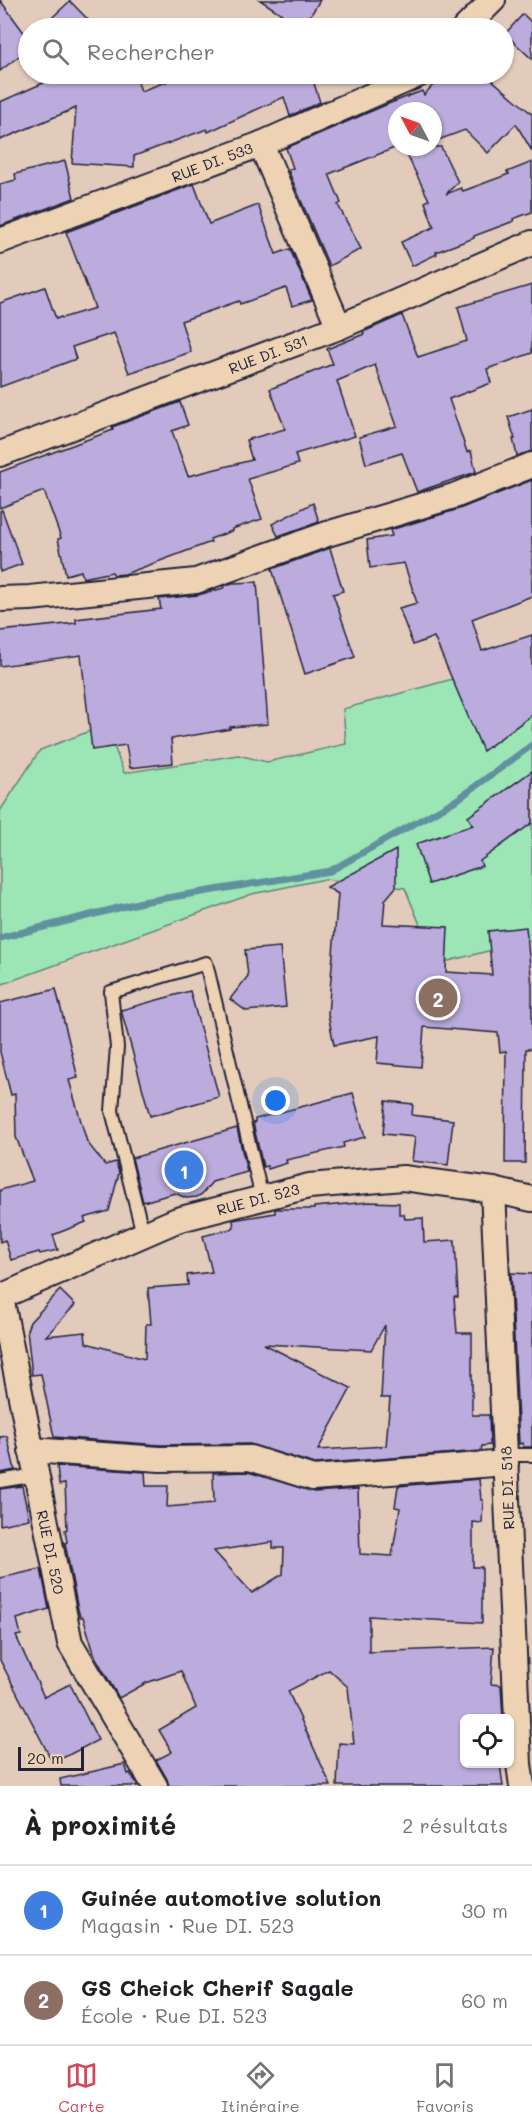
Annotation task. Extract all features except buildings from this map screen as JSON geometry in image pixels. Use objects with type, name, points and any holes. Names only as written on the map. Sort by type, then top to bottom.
[{"type":"street","points":[[475,18],[493,0]]},
{"type":"street","name":"RUE DI. 533","points":[[0,241],[261,144],[397,84]]},
{"type":"street","points":[[261,144],[339,327]]},
{"type":"street","name":"RUE DI. 531","points":[[0,454],[339,327],[532,243]]},
{"type":"street","points":[[0,599],[196,581],[327,534],[454,496],[532,465]]},
{"type":"street","name":"RUE DI. 523","points":[[0,1297],[177,1220],[309,1186],[403,1178],[493,1190],[532,1198]]},
{"type":"street","name":"RUE DI. 518","points":[[493,1190],[506,1459],[525,1729],[522,1786]]},
{"type":"street","name":"RUE DI. 520","points":[[0,1297],[70,1643],[155,1786]]},
{"type":"street","points":[[31,1450],[160,1459],[250,1458],[313,1478],[506,1459]]},
{"type":"lane","points":[[143,1234],[112,1111],[117,1047],[111,992],[206,963],[262,1198]]},
{"type":"lane","points":[[506,1459],[532,1455]]},
{"type":"lane","points":[[0,1481],[36,1475]]},
{"type":"green space","points":[[460,677],[532,678],[532,940],[436,964],[405,888],[325,879],[252,894],[0,985],[0,811],[40,750],[106,725],[124,773],[238,755],[267,762],[346,744],[343,709]]},
{"type":"waterway","points":[[0,938],[142,902],[330,871],[458,799],[532,745]]},
{"type":"place","name":"GS Cheick Cherif Sagale","points":[[438,998]]},
{"type":"place","name":"Guinée automotive solution","points":[[184,1170]]}]
